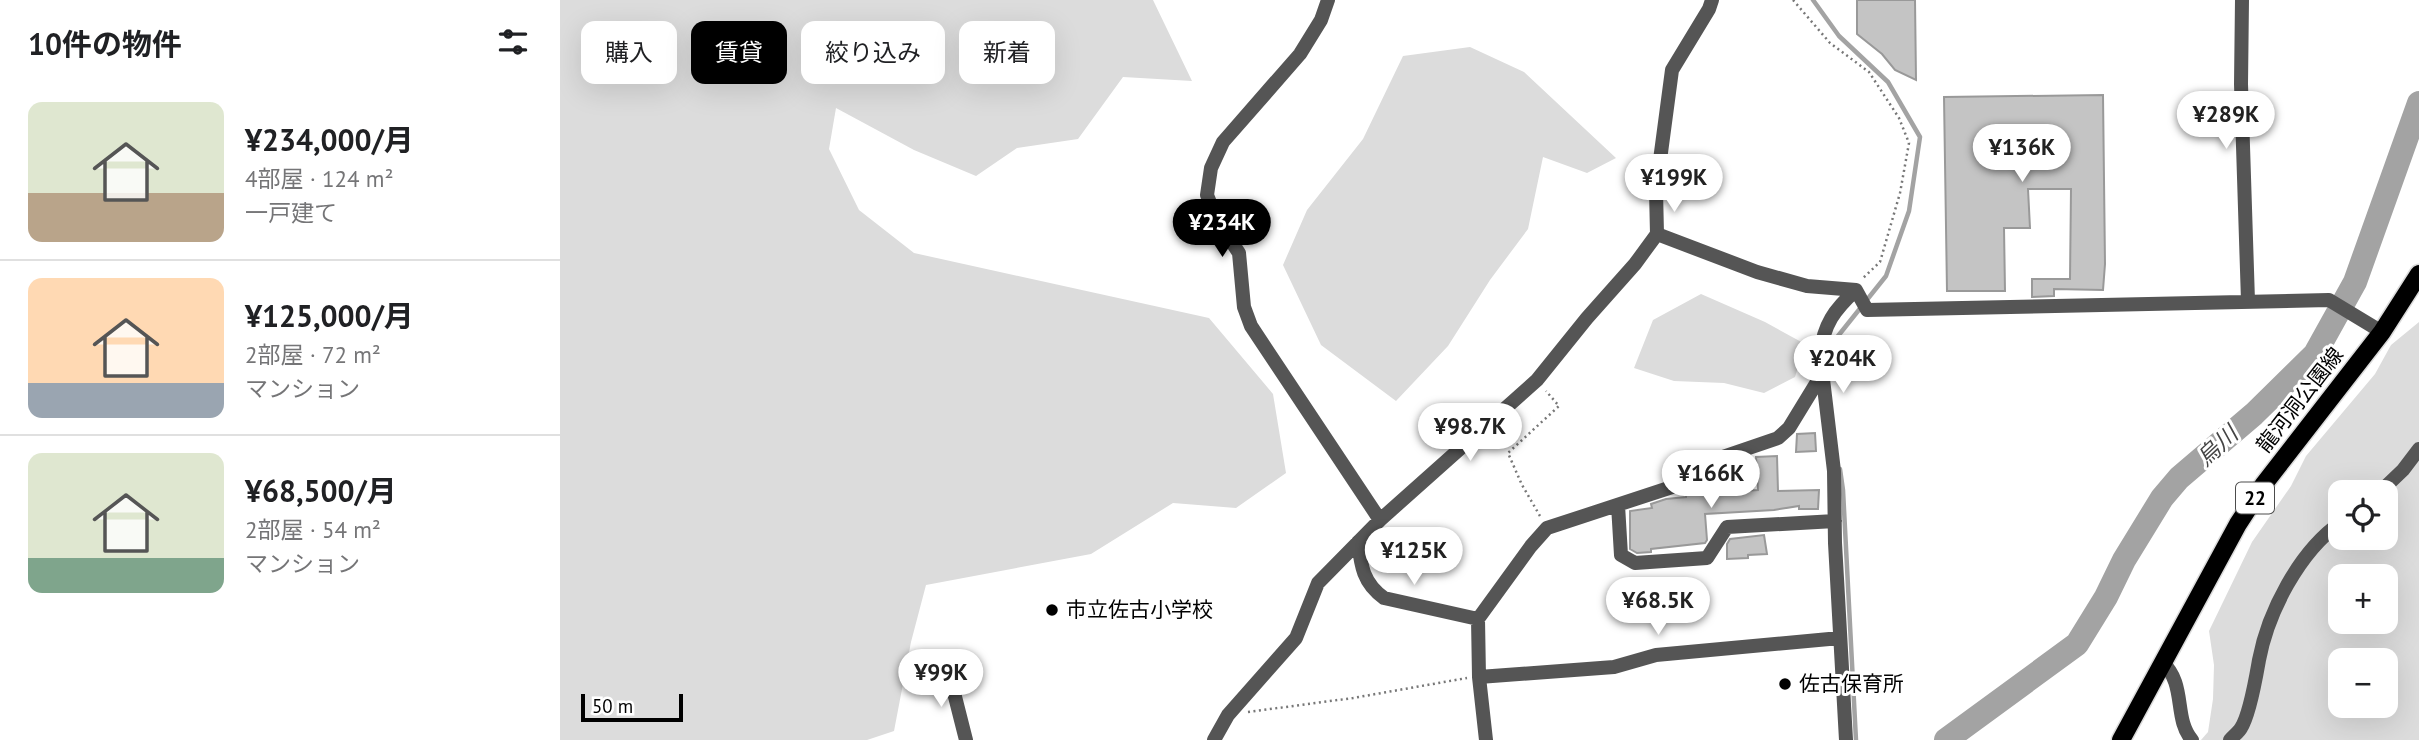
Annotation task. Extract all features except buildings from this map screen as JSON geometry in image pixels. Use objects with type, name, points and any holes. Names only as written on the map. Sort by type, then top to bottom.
[{"type":"main road","name":"龍河洞公園線","points":[[2121,740],[2238,524],[2264,484],[2382,332],[2419,274]]},
{"type":"street","points":[[1328,0],[1321,20],[1300,54],[1223,142],[1211,168],[1207,195],[1216,218],[1239,253],[1244,307],[1251,326],[1380,520]]},
{"type":"street","points":[[1214,740],[1228,715],[1296,638],[1318,583],[1380,520],[1537,380],[1657,234],[1656,190],[1672,70],[1712,0]]},
{"type":"street","points":[[2242,0],[2241,84],[2248,301]]},
{"type":"street","points":[[1657,234],[1757,272],[1807,286],[1854,289]]},
{"type":"street","points":[[1854,289],[1867,310],[2329,300],[2382,332]]},
{"type":"street","points":[[1846,740],[1834,471],[1820,354],[1822,335],[1835,308],[1854,289]]},
{"type":"street","points":[[1486,740],[1479,677],[1478,619],[1547,528],[1672,487],[1702,464],[1778,438],[1790,428],[1822,374]]},
{"type":"street","points":[[2393,480],[2419,449]]},
{"type":"street","points":[[1618,505],[1621,555],[1635,563],[1707,558],[1727,527],[1835,521]]},
{"type":"street","points":[[2230,740],[2242,728],[2259,659],[2276,606],[2296,570],[2328,534]]},
{"type":"street","points":[[1358,542],[1362,574],[1372,590],[1384,598],[1478,619]]},
{"type":"street","points":[[1479,677],[1614,667],[1656,655],[1840,638]]},
{"type":"street","points":[[2162,662],[2172,671],[2180,699],[2184,731],[2192,740]]},
{"type":"street","points":[[948,669],[967,740]]},
{"type":"path","points":[[1793,0],[1830,43],[1869,72],[1899,118],[1909,144],[1900,193],[1880,262],[1854,289]]},
{"type":"path","points":[[1537,380],[1559,406],[1508,453],[1522,485],[1547,528]]},
{"type":"path","points":[[1228,715],[1479,677]]},
{"type":"shaded area","points":[[560,0],[1153,0],[1192,81],[1123,77],[1078,139],[1017,148],[976,176],[914,150],[836,108],[829,149],[859,210],[914,253],[1209,318],[1273,394],[1286,473],[1236,508],[1173,503],[1091,554],[926,585],[911,642],[894,731],[867,740],[560,740]]},
{"type":"shaded area","points":[[1470,47],[1524,72],[1616,158],[1587,173],[1543,157],[1528,229],[1490,280],[1448,346],[1396,401],[1321,345],[1283,265],[1307,210],[1363,139],[1403,56]]},
{"type":"shaded area","points":[[1701,294],[1765,322],[1805,344],[1795,377],[1764,393],[1724,383],[1674,381],[1634,368],[1653,320]]},
{"type":"shaded area","points":[[2419,322],[2419,740],[2201,740],[2208,732],[2213,699],[2214,665],[2209,631],[2252,542],[2291,486],[2306,456],[2375,374],[2391,345]]},
{"type":"waterway","points":[[1813,0],[1839,36],[1888,82],[1920,137],[1909,211],[1886,276],[1838,336],[1827,368]]},
{"type":"waterway","name":"烏川","points":[[1946,740],[2077,644],[2162,498],[2179,478],[2254,414],[2315,354],[2355,282],[2419,103]]},
{"type":"waterway","points":[[1840,469],[1856,740]]},
{"type":"place","name":"市立佐古小学校","points":[[1052,610]]},
{"type":"place","name":"佐古保育所","points":[[1785,684]]}]
